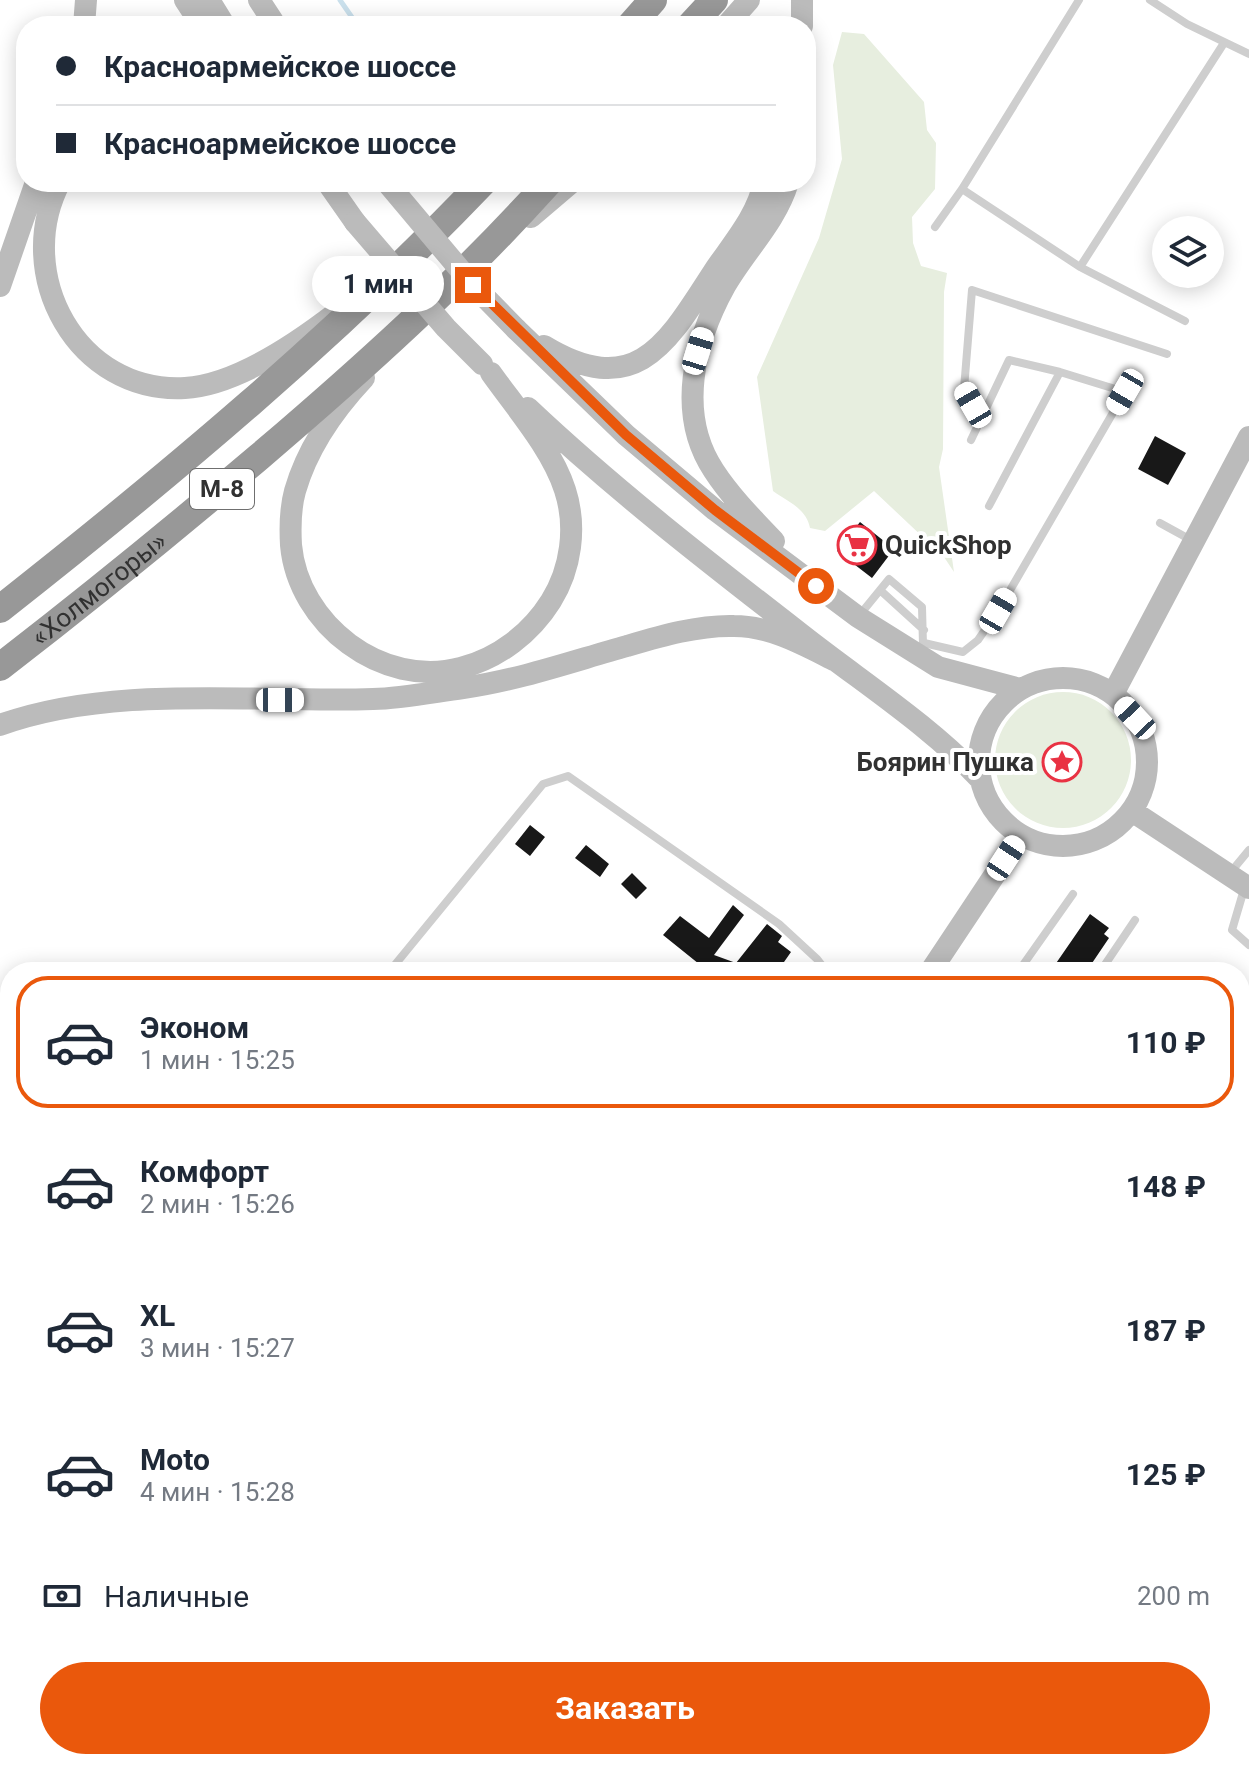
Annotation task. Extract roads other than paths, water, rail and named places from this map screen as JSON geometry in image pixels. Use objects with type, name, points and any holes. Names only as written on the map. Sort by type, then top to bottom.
[{"type":"highway","points":[[639,16],[653,0]]},
{"type":"highway","points":[[699,16],[714,0]]},
{"type":"highway","name":"«Холмогоры»","points":[[0,609],[172,472],[306,355],[473,192]]},
{"type":"highway","name":"«Холмогоры»","points":[[0,667],[164,538],[310,414],[442,294],[539,192]]},
{"type":"main road","points":[[735,16],[749,0]]},
{"type":"main road","points":[[0,286],[33,192]]},
{"type":"main road","points":[[56,192],[45,220],[43,259],[51,296],[67,329],[92,357],[121,376],[153,387],[187,388],[224,379],[264,360],[327,320],[407,259]]},
{"type":"main road","points":[[327,192],[446,328],[578,455],[676,537],[940,741],[981,780]]},
{"type":"main road","points":[[334,192],[351,217]]},
{"type":"main road","points":[[396,192],[473,285],[516,329],[626,435],[715,510],[858,617],[920,649],[938,667],[1020,689]]},
{"type":"main road","points":[[486,368],[543,447],[565,489],[571,521],[571,549],[564,575],[540,619],[493,656],[460,669],[421,671],[386,664],[351,647],[324,622],[302,589],[292,558],[290,524],[299,481],[308,457],[328,422],[359,383],[442,294],[560,192]]},
{"type":"main road","points":[[516,329],[559,355],[590,367],[610,369],[638,362],[659,348],[678,327],[750,218],[760,192]]},
{"type":"main road","points":[[783,192],[768,224],[725,286],[704,333],[692,370],[692,402],[699,440],[713,470],[744,509],[816,586]]},
{"type":"main road","points":[[1113,694],[1249,437]]},
{"type":"main road","points":[[0,725],[78,707],[141,700],[377,699],[468,687],[697,629],[734,626],[763,629],[793,639],[836,661]]},
{"type":"main road","points":[[1051,678],[1083,680],[1113,694],[1135,718],[1147,748],[1146,781],[1132,811],[1115,829],[1081,844],[1044,844],[1021,835],[1003,821],[989,802],[981,780],[979,753],[986,728],[1000,706],[1020,689],[1051,678]]},
{"type":"main road","points":[[1132,811],[1241,883]]},
{"type":"main road","points":[[937,962],[1021,835]]},
{"type":"lane","points":[[935,227],[962,189],[1079,0]]},
{"type":"lane","points":[[1150,0],[1249,54]]},
{"type":"lane","points":[[1080,267],[1224,43]]},
{"type":"lane","points":[[962,189],[1080,267],[1185,321]]},
{"type":"lane","points":[[982,420],[964,389],[972,290],[1167,354]]},
{"type":"lane","points":[[858,617],[889,579],[922,607],[924,630],[920,649],[963,652],[978,640],[998,611],[1125,392],[1009,360],[971,440]]},
{"type":"lane","points":[[989,506],[1060,372]]},
{"type":"lane","points":[[1160,523],[1195,543]]},
{"type":"lane","points":[[880,590],[924,630]]},
{"type":"lane","points":[[397,962],[543,784],[568,776],[779,924],[819,962]]},
{"type":"lane","points":[[1249,850],[1232,930],[1249,945]]},
{"type":"lane","points":[[1025,962],[1073,894]]},
{"type":"lane","points":[[1107,962],[1135,920]]},
{"type":"waterway","points":[[340,0],[351,16]]},
{"type":"place","name":"QuickShop","points":[[857,545]]},
{"type":"place","name":"Боярин Пушка","points":[[1062,762]]}]
